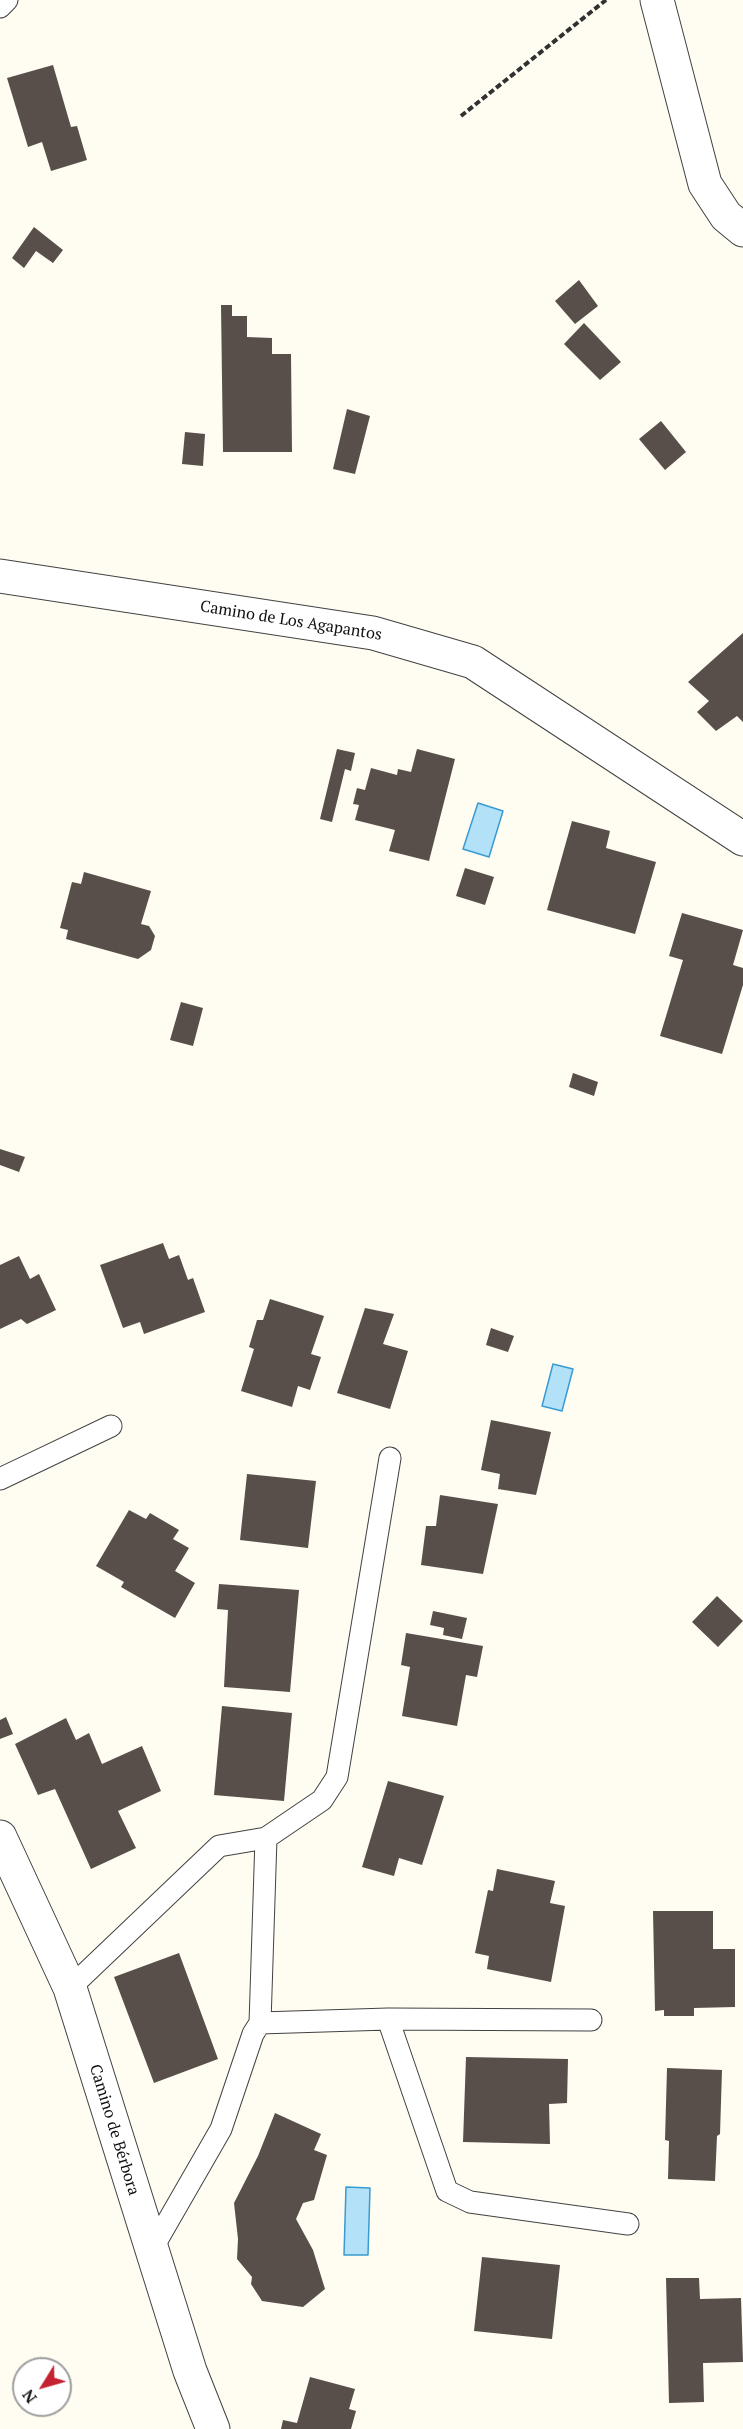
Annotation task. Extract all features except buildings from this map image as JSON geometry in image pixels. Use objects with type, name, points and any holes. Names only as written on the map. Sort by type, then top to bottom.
[{"type":"street","points":[[657,0],[705,184],[726,216],[743,230]]},
{"type":"street","name":"Camino de Los Agapantos","points":[[0,576],[373,633],[473,662],[743,839]]},
{"type":"street","name":"Camino de Bérbora","points":[[0,1837],[70,1988],[190,2371],[213,2429]]},
{"type":"lane","points":[[0,8],[7,0]]},
{"type":"lane","points":[[0,1479],[111,1426]]},
{"type":"lane","points":[[70,1988],[219,1846],[266,1838],[322,1800],[337,1777],[390,1458]]},
{"type":"lane","points":[[152,2249],[221,2129],[253,2034],[260,2023],[266,1838]]},
{"type":"lane","points":[[260,2023],[388,2019],[591,2020]]},
{"type":"lane","points":[[388,2019],[447,2191],[470,2202],[628,2224]]},
{"type":"path","points":[[461,116],[606,0]]},
{"type":"water","points":[[478,803],[503,811],[489,857],[463,849]]},
{"type":"water","points":[[553,1364],[573,1369],[562,1411],[542,1406]]},
{"type":"water","points":[[346,2187],[370,2188],[368,2255],[344,2255]]}]
